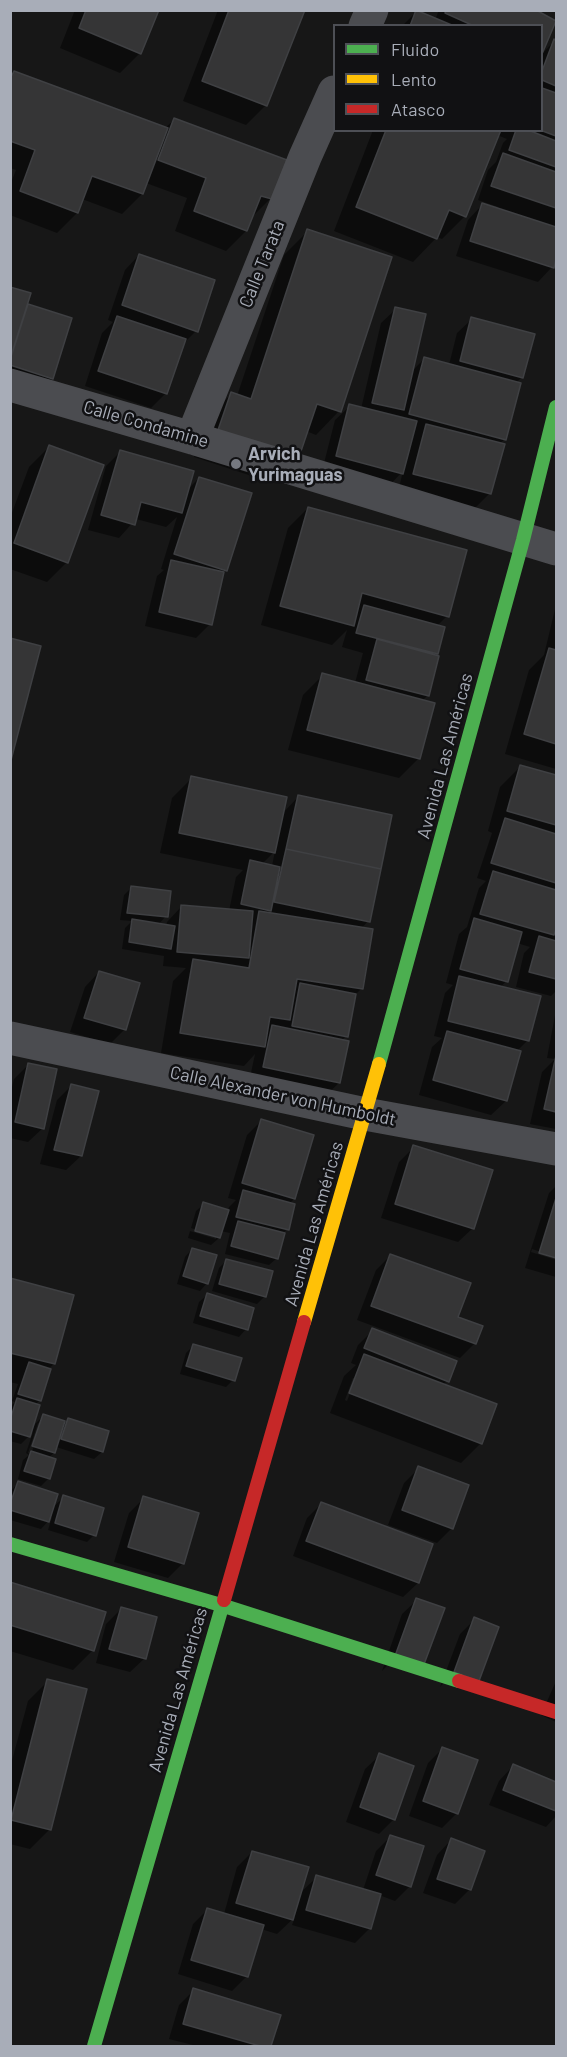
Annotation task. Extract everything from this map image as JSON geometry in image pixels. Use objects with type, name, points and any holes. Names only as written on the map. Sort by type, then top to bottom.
[{"type":"street","points":[[366,24],[372,10]]},
{"type":"street","name":"Calle Tarata","points":[[192,438],[305,157],[333,94]]},
{"type":"street","name":"Calle Condamine","points":[[10,385],[556,549]]},
{"type":"street","name":"Avenida Las Américas","points":[[94,2046],[365,1114],[523,540],[556,407]]},
{"type":"street","name":"Calle Alexander von Humboldt","points":[[10,1038],[365,1114],[556,1149]]},
{"type":"street","points":[[10,1544],[221,1605],[556,1712]]},
{"type":"building","points":[[86,10],[159,10],[141,54],[79,28]]},
{"type":"building","points":[[229,10],[305,10],[267,106],[202,81]]},
{"type":"building","points":[[416,10],[449,24],[411,24]]},
{"type":"building","points":[[446,10],[536,10],[556,21],[543,52],[543,24],[470,24],[445,13]]},
{"type":"building","points":[[554,39],[556,41],[556,86],[543,80],[543,68]]},
{"type":"building","points":[[14,71],[168,128],[143,194],[92,176],[78,213],[20,191],[35,150],[10,141],[10,79]]},
{"type":"building","points":[[543,88],[556,93],[556,136],[543,131]]},
{"type":"building","points":[[174,118],[287,160],[272,199],[261,196],[247,231],[194,211],[206,178],[158,160]]},
{"type":"building","points":[[385,132],[500,132],[466,217],[449,210],[437,239],[356,207]]},
{"type":"building","points":[[515,132],[533,132],[556,141],[556,167],[509,150]]},
{"type":"building","points":[[503,153],[556,172],[556,208],[491,186]]},
{"type":"building","points":[[482,203],[556,227],[554,268],[470,241]]},
{"type":"building","points":[[307,229],[392,257],[341,412],[317,404],[298,460],[217,433],[231,392],[251,399]]},
{"type":"building","points":[[139,254],[215,280],[198,332],[122,305]]},
{"type":"building","points":[[10,287],[31,293],[10,359]]},
{"type":"building","points":[[28,304],[72,318],[53,379],[10,365]]},
{"type":"building","points":[[395,307],[426,314],[404,410],[372,403]]},
{"type":"building","points":[[117,316],[186,339],[167,394],[98,371]]},
{"type":"building","points":[[471,317],[535,334],[523,378],[460,361]]},
{"type":"building","points":[[424,357],[521,383],[506,440],[409,414]]},
{"type":"building","points":[[349,404],[417,421],[403,474],[336,456]]},
{"type":"building","points":[[426,424],[505,444],[491,494],[413,474]]},
{"type":"building","points":[[49,445],[104,465],[68,563],[14,543]]},
{"type":"building","points":[[120,450],[194,471],[182,513],[141,502],[135,525],[101,515]]},
{"type":"building","points":[[199,477],[252,493],[227,571],[174,554]]},
{"type":"building","points":[[308,507],[467,550],[449,617],[362,593],[354,626],[280,606]]},
{"type":"building","points":[[171,560],[224,572],[212,625],[159,612]]},
{"type":"building","points":[[364,605],[445,627],[438,654],[356,633]]},
{"type":"building","points":[[10,638],[41,646],[10,764]]},
{"type":"building","points":[[377,639],[439,656],[429,696],[366,680]]},
{"type":"building","points":[[549,648],[556,650],[556,744],[524,734]]},
{"type":"building","points":[[322,673],[435,703],[420,759],[307,730]]},
{"type":"building","points":[[520,765],[556,775],[556,825],[507,811]]},
{"type":"building","points":[[191,776],[287,797],[275,853],[179,833]]},
{"type":"building","points":[[298,795],[392,815],[381,869],[286,849]]},
{"type":"building","points":[[505,818],[556,834],[556,883],[491,863]]},
{"type":"building","points":[[286,849],[381,869],[370,922],[274,902]]},
{"type":"building","points":[[250,860],[280,867],[271,911],[241,904]]},
{"type":"building","points":[[493,871],[556,890],[554,935],[480,914]]},
{"type":"building","points":[[131,886],[171,891],[168,917],[127,913]]},
{"type":"building","points":[[181,905],[253,911],[249,958],[177,952]]},
{"type":"building","points":[[259,911],[373,929],[363,989],[297,979],[290,1020],[270,1017],[265,1047],[180,1033],[193,959],[249,968]]},
{"type":"building","points":[[474,918],[522,932],[508,982],[460,969]]},
{"type":"building","points":[[132,919],[175,926],[171,949],[129,942]]},
{"type":"building","points":[[539,936],[556,941],[556,979],[529,972]]},
{"type":"building","points":[[99,971],[140,983],[126,1030],[84,1018]]},
{"type":"building","points":[[459,976],[541,996],[529,1041],[448,1021]]},
{"type":"building","points":[[300,983],[356,994],[348,1037],[292,1026]]},
{"type":"building","points":[[272,1025],[349,1041],[340,1083],[263,1067]]},
{"type":"building","points":[[447,1031],[521,1051],[507,1101],[433,1080]]},
{"type":"building","points":[[556,1056],[556,1112],[544,1109]]},
{"type":"building","points":[[28,1063],[57,1069],[44,1129],[15,1122]]},
{"type":"building","points":[[71,1084],[99,1091],[82,1156],[54,1150]]},
{"type":"building","points":[[261,1119],[314,1135],[295,1199],[242,1183]]},
{"type":"building","points":[[413,1145],[493,1170],[474,1229],[395,1204]]},
{"type":"building","points":[[243,1190],[295,1204],[289,1230],[236,1217]]},
{"type":"building","points":[[556,1198],[556,1258],[539,1253]]},
{"type":"building","points":[[203,1202],[229,1210],[220,1238],[195,1231]]},
{"type":"building","points":[[238,1221],[285,1233],[278,1259],[231,1246]]},
{"type":"building","points":[[192,1248],[217,1255],[208,1284],[183,1276]]},
{"type":"building","points":[[390,1254],[471,1283],[458,1317],[483,1326],[476,1344],[371,1306]]},
{"type":"building","points":[[226,1259],[273,1271],[266,1297],[219,1284]]},
{"type":"building","points":[[10,1278],[74,1295],[55,1364],[10,1353]]},
{"type":"building","points":[[207,1293],[254,1308],[248,1330],[200,1316]]},
{"type":"building","points":[[372,1328],[457,1361],[449,1382],[364,1348]]},
{"type":"building","points":[[193,1344],[242,1358],[235,1381],[186,1366]]},
{"type":"building","points":[[364,1354],[497,1404],[482,1444],[349,1393]]},
{"type":"building","points":[[29,1362],[51,1369],[41,1401],[18,1394]]},
{"type":"building","points":[[17,1398],[40,1405],[30,1437],[10,1431],[10,1420]]},
{"type":"building","points":[[43,1414],[65,1421],[55,1453],[32,1446]]},
{"type":"building","points":[[68,1418],[109,1431],[103,1452],[61,1439]]},
{"type":"building","points":[[31,1451],[56,1459],[50,1479],[24,1471]]},
{"type":"building","points":[[418,1466],[469,1485],[453,1529],[402,1510]]},
{"type":"building","points":[[18,1481],[58,1494],[49,1522],[10,1510]]},
{"type":"building","points":[[63,1495],[104,1508],[96,1536],[55,1523]]},
{"type":"building","points":[[143,1496],[199,1513],[184,1564],[128,1547]]},
{"type":"building","points":[[321,1502],[433,1544],[419,1583],[306,1541]]},
{"type":"building","points":[[10,1582],[106,1612],[94,1651],[10,1625]]},
{"type":"building","points":[[416,1598],[445,1608],[423,1667],[395,1656]]},
{"type":"building","points":[[121,1607],[157,1617],[146,1659],[109,1649]]},
{"type":"building","points":[[474,1617],[499,1627],[479,1681],[454,1672]]},
{"type":"building","points":[[47,1679],[87,1689],[51,1830],[11,1820]]},
{"type":"building","points":[[442,1747],[478,1760],[458,1814],[423,1801]]},
{"type":"building","points":[[379,1753],[414,1766],[395,1820],[360,1807]]},
{"type":"building","points":[[513,1764],[556,1782],[556,1811],[503,1790]]},
{"type":"building","points":[[390,1835],[424,1846],[411,1887],[376,1875]]},
{"type":"building","points":[[451,1838],[485,1851],[471,1890],[437,1879]]},
{"type":"building","points":[[252,1851],[309,1867],[293,1920],[236,1903]]},
{"type":"building","points":[[316,1875],[381,1894],[371,1929],[306,1910]]},
{"type":"building","points":[[207,1908],[264,1925],[248,1977],[191,1960]]},
{"type":"building","points":[[193,1988],[281,2015],[271,2046],[260,2046],[183,2024]]},
{"type":"traffic: fast","points":[[379,1064],[523,540],[556,407]]},
{"type":"traffic: fast","points":[[10,1544],[221,1605],[459,1681]]},
{"type":"traffic: fast","points":[[94,2046],[224,1600]]},
{"type":"traffic: slow","points":[[304,1322],[379,1064]]},
{"type":"traffic: jam","points":[[224,1600],[304,1322]]},
{"type":"traffic: jam","points":[[459,1681],[556,1712]]},
{"type":"place","name":"Arvich Yurimaguas","points":[[236,464]]}]
